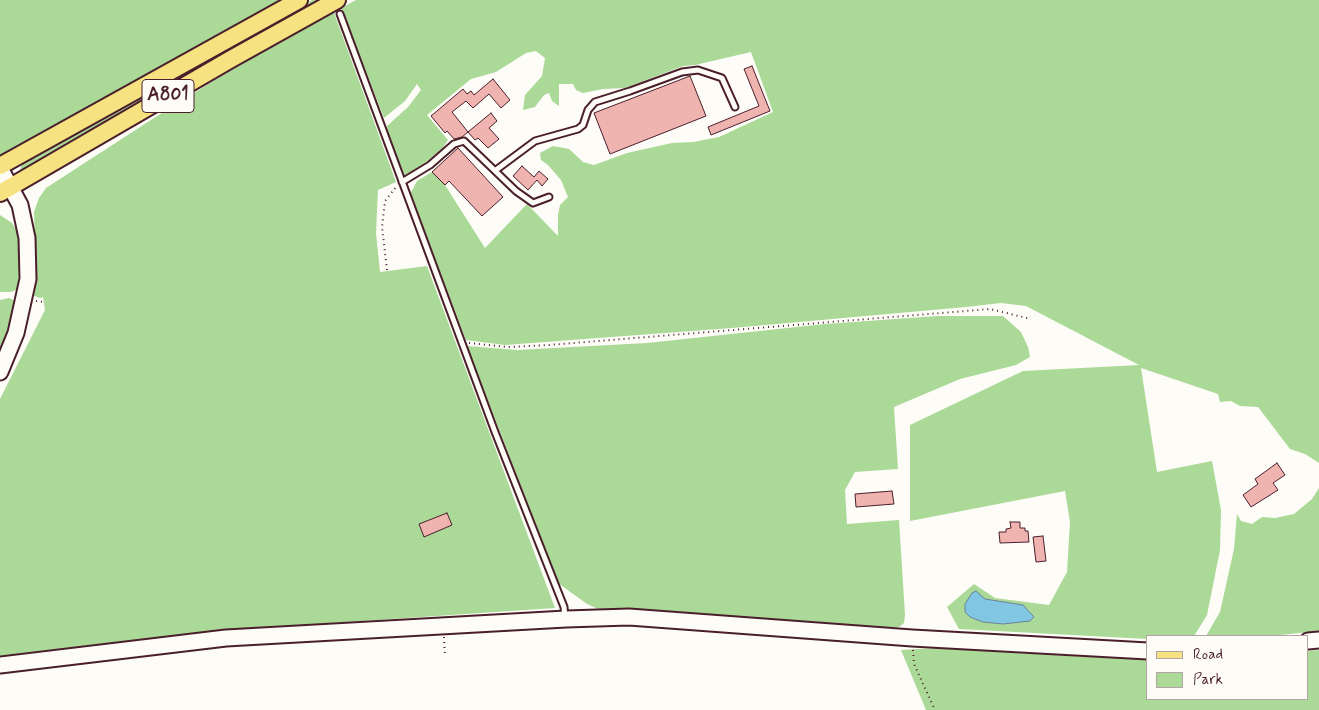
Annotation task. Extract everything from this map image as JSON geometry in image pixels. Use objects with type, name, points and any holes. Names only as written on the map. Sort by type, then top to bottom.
[{"type":"main road","name":"A801","points":[[0,167],[299,0]]},
{"type":"main road","name":"A801","points":[[5,190],[222,64],[338,7]]},
{"type":"main road","points":[[0,167],[5,190],[20,205],[27,238],[28,279],[16,333],[0,372]]},
{"type":"main road","points":[[0,665],[226,638],[629,617],[912,638],[1146,651]]},
{"type":"lane","points":[[338,7],[462,344],[564,607],[566,619]]},
{"type":"lane","points":[[496,170],[535,141],[578,129],[583,125],[588,110],[595,102],[682,72],[698,70],[722,78],[735,107]]},
{"type":"lane","points":[[402,182],[430,165],[454,144],[464,141],[516,191],[533,203],[549,197]]},
{"type":"path","points":[[388,270],[382,227],[386,201],[393,188],[402,182]]},
{"type":"path","points":[[462,344],[472,343],[508,347],[549,345],[990,309],[1031,319]]},
{"type":"path","points":[[445,626],[445,657]]},
{"type":"path","points":[[912,638],[914,664],[935,710]]},
{"type":"green space","points":[[0,0],[281,0],[0,158]]},
{"type":"green space","points":[[312,0],[323,0],[19,174],[22,163]]},
{"type":"green space","points":[[356,0],[1319,0],[1319,463],[1305,454],[1290,449],[1258,407],[1240,406],[1231,401],[1220,402],[1218,394],[1141,368],[1157,472],[1212,461],[1221,510],[1220,550],[1207,615],[1195,635],[1146,635],[1146,639],[959,629],[947,607],[974,584],[995,598],[1049,605],[1067,572],[1070,522],[1065,491],[910,521],[910,425],[1023,371],[1139,365],[1026,306],[1001,303],[732,328],[505,345],[466,340],[410,194],[417,181],[432,172],[445,185],[485,248],[527,204],[558,236],[560,205],[568,197],[561,180],[541,160],[540,153],[553,146],[569,149],[583,162],[594,165],[627,153],[672,143],[693,142],[719,137],[773,112],[751,52],[683,66],[625,88],[603,89],[583,93],[576,90],[573,84],[559,84],[559,106],[552,101],[549,93],[544,95],[535,107],[523,110],[525,95],[542,76],[545,58],[536,51],[526,53],[496,72],[471,79],[427,115],[448,140],[442,149],[420,167],[405,176],[388,136],[387,126],[408,107],[421,90],[417,84],[405,101],[384,118],[341,8]]},
{"type":"green space","points":[[333,10],[396,182],[378,190],[376,233],[380,272],[427,266],[555,608],[273,627],[0,656],[0,399],[45,310],[43,297],[40,298],[32,295],[36,273],[34,212],[39,198],[46,188],[154,118]]},
{"type":"green space","points":[[0,215],[12,223],[18,233],[20,263],[17,290],[10,292],[0,292]]},
{"type":"green space","points":[[9,298],[16,301],[11,327],[0,354],[0,300]]},
{"type":"green space","points":[[937,316],[1003,316],[1021,332],[1028,347],[1030,357],[1016,365],[960,379],[894,407],[898,469],[855,472],[845,490],[847,524],[899,520],[905,615],[904,623],[899,627],[875,628],[692,616],[598,609],[587,604],[558,583],[467,346],[517,350],[647,343],[825,324]]},
{"type":"green space","points":[[1319,488],[1319,631],[1280,635],[1207,635],[1220,612],[1234,549],[1237,514],[1241,521],[1252,524],[1262,517],[1275,518],[1294,514],[1312,499]]},
{"type":"green space","points":[[934,648],[1088,657],[1146,658],[1146,700],[1309,700],[1309,651],[1319,650],[1319,710],[926,710],[901,650]]},
{"type":"water","points":[[976,591],[985,599],[1023,605],[1034,617],[1030,621],[1003,624],[983,622],[970,617],[965,612],[965,604],[972,593]]},
{"type":"building","points":[[752,66],[770,111],[711,135],[708,127],[759,106],[744,69]]},
{"type":"building","points":[[690,76],[706,116],[610,154],[594,113]]},
{"type":"building","points":[[493,79],[510,100],[501,108],[489,94],[473,108],[466,101],[452,112],[468,132],[462,137],[454,139],[447,131],[445,133],[431,116],[463,89],[467,94],[471,91],[474,95]]},
{"type":"building","points":[[491,113],[497,121],[489,128],[499,139],[488,148],[478,138],[475,140],[468,132]]},
{"type":"building","points":[[458,148],[503,197],[482,216],[449,181],[445,185],[432,172]]},
{"type":"building","points":[[522,166],[534,177],[539,171],[548,179],[542,186],[537,180],[528,190],[513,176]]},
{"type":"building","points":[[1277,463],[1285,475],[1273,483],[1278,490],[1251,507],[1243,495],[1258,484],[1255,479]]},
{"type":"building","points":[[892,491],[894,504],[856,507],[855,494]]},
{"type":"building","points":[[447,513],[452,525],[424,537],[419,524]]},
{"type":"building","points":[[1010,522],[1020,522],[1020,528],[1025,528],[1025,531],[1028,531],[1029,542],[1000,543],[999,532],[1006,532],[1006,529],[1011,528]]},
{"type":"building","points":[[1043,536],[1046,561],[1036,562],[1033,537]]}]
